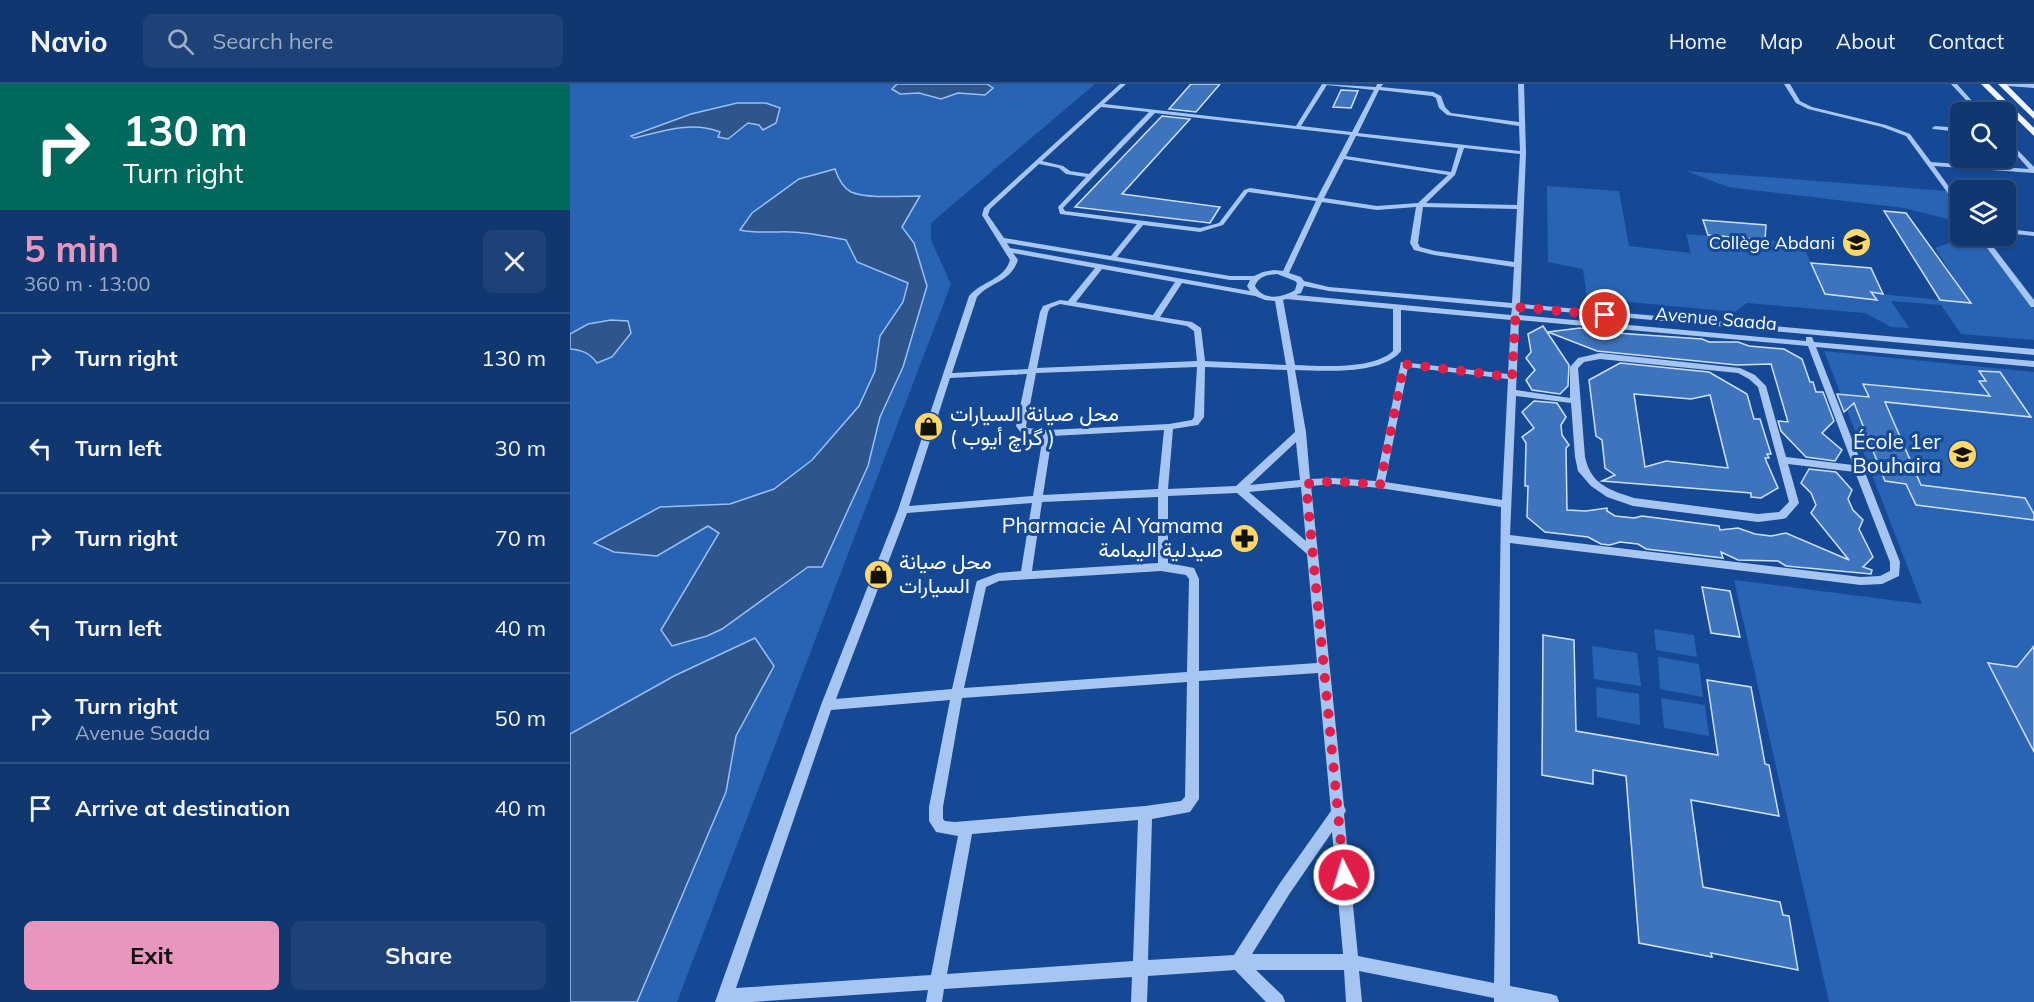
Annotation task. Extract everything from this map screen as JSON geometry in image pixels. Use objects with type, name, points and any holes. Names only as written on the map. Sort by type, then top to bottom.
[{"type":"main road","points":[[1985,84],[2034,133]]},
{"type":"main road","points":[[2002,84],[2032,113]]},
{"type":"street","points":[[1123,84],[987,208],[985,216],[1014,260],[1012,269],[1007,275],[980,288],[973,296],[903,510],[827,705],[724,999],[938,981],[1238,962],[1351,962],[1502,997],[1551,1002]]},
{"type":"street","points":[[1298,127],[1327,84],[1379,86],[1433,94],[1439,98],[1442,108],[1449,114],[1521,124]]},
{"type":"street","points":[[1502,997],[1505,538],[1523,153],[1521,84]]},
{"type":"street","points":[[1787,84],[1798,102],[1810,108],[1884,126],[1908,135],[1950,192]]},
{"type":"street","points":[[1954,84],[1971,102]]},
{"type":"street","points":[[2007,84],[2034,86]]},
{"type":"street","points":[[1286,273],[1319,201],[1356,134],[1379,86]]},
{"type":"street","points":[[1099,105],[1523,153]]},
{"type":"street","points":[[1154,111],[1060,208],[1062,213],[1192,230],[1221,224],[1246,191],[1250,190],[1377,208],[1420,205],[1520,207]]},
{"type":"street","points":[[1935,128],[1950,129]]},
{"type":"street","points":[[1462,146],[1453,174],[1420,205],[1414,243],[1416,248],[1434,253],[1518,265]]},
{"type":"street","points":[[2016,151],[2034,171]]},
{"type":"street","points":[[1342,157],[1453,174]]},
{"type":"street","points":[[1036,162],[1055,165],[1068,173],[1091,176]]},
{"type":"street","points":[[1930,164],[2034,171]]},
{"type":"street","points":[[1112,259],[1142,222]]},
{"type":"street","points":[[2016,232],[2034,234]]},
{"type":"street","points":[[1004,245],[1230,278],[1254,278],[1269,272],[1286,273],[1301,283],[1298,291],[1283,298],[1301,432],[1339,810],[1354,1002]]},
{"type":"street","name":"Avenue Saada","points":[[1004,245],[1100,267],[1283,298],[1806,332],[2034,352]]},
{"type":"street","points":[[1990,246],[2034,305]]},
{"type":"street","points":[[1071,303],[1100,267]]},
{"type":"street","points":[[1254,278],[1251,286],[1256,294]]},
{"type":"street","points":[[1155,318],[1180,280]]},
{"type":"street","name":"Avenue Saada","points":[[1301,283],[1329,289],[1515,312],[1811,345],[2034,364]]},
{"type":"street","points":[[1071,303],[1155,318],[1189,324],[1198,330],[1200,335],[1199,417],[1195,423],[1169,427],[1048,433],[1024,431],[1021,426],[1044,312],[1052,304],[1071,303]]},
{"type":"street","points":[[946,376],[1201,364],[1293,368],[1363,366],[1382,362],[1392,357],[1397,351],[1397,306]]},
{"type":"street","points":[[1505,538],[1861,581],[1882,580],[1895,573],[1895,562],[1806,332]]},
{"type":"street","points":[[1600,356],[1740,371],[1752,377],[1762,386],[1782,460],[1794,503],[1782,515],[1758,518],[1633,502],[1611,495],[1594,484],[1584,471],[1575,401],[1574,367],[1581,360],[1600,356]]},
{"type":"street","points":[[1392,357],[1404,364],[1512,377]]},
{"type":"street","points":[[1380,485],[1404,364]]},
{"type":"street","points":[[1511,392],[1575,401]]},
{"type":"street","points":[[1163,567],[1163,493],[1169,427]]},
{"type":"street","points":[[1239,489],[1301,432]]},
{"type":"street","points":[[1026,575],[1048,433]]},
{"type":"street","points":[[1782,460],[1858,469]]},
{"type":"street","points":[[903,510],[1037,499],[1239,489],[1333,481],[1380,485],[1506,504]]},
{"type":"street","points":[[1239,489],[1313,553]]},
{"type":"street","points":[[1163,567],[1190,571],[1194,579],[1195,676],[1192,799],[1185,807],[1145,813],[966,828],[941,826],[936,821],[957,693],[981,584],[998,577],[1163,567]]},
{"type":"street","points":[[827,705],[957,693],[1323,668]]},
{"type":"street","points":[[1238,962],[1285,888],[1339,810]]},
{"type":"street","points":[[1139,1002],[1145,813]]},
{"type":"street","points":[[934,1002],[966,828]]},
{"type":"street","points":[[1238,962],[1277,1002]]},
{"type":"shaded area","points":[[570,84],[1095,84],[931,223],[931,240],[951,284],[677,1002],[570,1002]]},
{"type":"shaded area","points":[[897,84],[987,84],[993,88],[985,95],[958,93],[941,99],[919,93],[900,94],[892,89]]},
{"type":"shaded area","points":[[737,103],[766,103],[780,108],[776,123],[763,130],[759,125],[748,123],[728,139],[718,137],[720,132],[699,127],[677,128],[634,138],[631,136],[691,114]]},
{"type":"shaded area","points":[[835,169],[845,188],[851,192],[875,196],[920,196],[902,227],[914,243],[927,286],[903,367],[880,417],[868,466],[822,567],[808,567],[722,629],[672,646],[661,630],[719,533],[708,526],[657,556],[614,552],[594,543],[660,507],[730,504],[774,489],[812,460],[859,406],[875,371],[880,336],[903,302],[908,283],[857,262],[846,240],[804,233],[740,230],[752,213],[799,179]]},
{"type":"shaded area","points":[[1686,171],[1947,191],[1950,195],[1950,220],[1904,208],[1728,187]]},
{"type":"shaded area","points":[[1547,186],[1619,191],[1629,246],[1691,253],[1686,234],[1802,243],[1825,294],[1877,300],[1871,293],[1970,303],[1935,248],[1950,243],[1950,246],[1985,246],[2034,309],[2034,340],[1961,334],[1941,305],[1891,301],[1909,328],[1891,327],[1865,313],[1747,303],[1735,312],[1587,298],[1583,269],[1548,262]]},
{"type":"shaded area","points":[[611,320],[628,321],[631,333],[612,357],[597,363],[585,353],[570,349],[570,334],[588,324]]},
{"type":"shaded area","points":[[1824,351],[2034,372],[2034,1002],[1829,1002],[1734,580],[1922,604]]},
{"type":"shaded area","points":[[1654,629],[1694,635],[1697,657],[1656,650]]},
{"type":"shaded area","points":[[755,638],[774,666],[736,736],[726,792],[637,1002],[570,1002],[570,734],[674,676]]},
{"type":"shaded area","points":[[1592,646],[1637,653],[1641,686],[1594,679]]},
{"type":"shaded area","points":[[1658,657],[1699,664],[1703,697],[1660,689]]},
{"type":"shaded area","points":[[1596,687],[1639,694],[1640,725],[1597,717]]},
{"type":"shaded area","points":[[1661,698],[1705,705],[1709,736],[1664,728]]},
{"type":"building","points":[[1191,84],[1220,84],[1196,112],[1169,109]]},
{"type":"building","points":[[1341,90],[1358,91],[1351,108],[1333,107]]},
{"type":"building","points":[[1162,116],[1190,119],[1122,194],[1220,207],[1210,223],[1075,207]]},
{"type":"building","points":[[1884,211],[1906,213],[1971,303],[1940,300]]},
{"type":"building","points":[[1703,220],[1766,225],[1765,240],[1708,235]]},
{"type":"building","points":[[1811,263],[1871,268],[1883,294],[1871,292],[1877,300],[1825,294]]},
{"type":"building","points":[[1543,326],[1569,365],[1568,386],[1560,394],[1532,390],[1526,380],[1535,370],[1526,358],[1531,352],[1528,334]]},
{"type":"building","points":[[1580,328],[1602,332],[1702,339],[1709,342],[1738,342],[1749,346],[1784,349],[1802,359],[1816,392],[1823,392],[1834,421],[1822,433],[1842,450],[1835,461],[1806,457],[1781,431],[1778,421],[1788,422],[1771,364],[1737,365],[1597,351],[1548,332]]},
{"type":"building","points":[[1620,363],[1709,372],[1747,394],[1754,419],[1760,419],[1771,454],[1767,454],[1769,458],[1765,458],[1778,488],[1761,498],[1751,497],[1751,493],[1602,481],[1615,475],[1605,468],[1602,440],[1596,436],[1589,380]],"holes":[[[1634,394],[1691,399],[1710,395],[1728,468],[1666,461],[1645,467]]]},
{"type":"building","points":[[1979,371],[2000,372],[2031,417],[1885,402],[1921,485],[2025,498],[2034,514],[2034,520],[1916,505],[1906,484],[1885,481],[1854,403],[1844,412],[1837,394],[1869,397],[1863,384],[1990,396],[1979,381],[1986,381]]},
{"type":"building","points":[[1534,401],[1557,403],[1566,417],[1561,425],[1562,435],[1569,445],[1566,448],[1567,510],[1586,511],[1607,508],[1607,511],[1615,516],[1634,518],[1642,516],[1719,526],[1720,530],[1738,528],[1755,534],[1771,536],[1786,533],[1849,560],[1811,513],[1816,505],[1811,493],[1801,483],[1809,469],[1836,472],[1852,490],[1848,499],[1853,510],[1863,520],[1859,529],[1873,557],[1863,567],[1872,570],[1871,574],[1786,566],[1778,561],[1738,560],[1721,552],[1723,558],[1646,549],[1638,544],[1620,542],[1610,545],[1601,544],[1588,537],[1545,532],[1527,517],[1526,443],[1522,437],[1534,428],[1522,412]]},
{"type":"building","points":[[1702,587],[1730,591],[1740,637],[1711,633]]},
{"type":"building","points":[[1543,635],[1574,640],[1576,731],[1718,755],[1707,680],[1751,687],[1765,764],[1769,765],[1779,816],[1691,800],[1703,887],[1780,902],[1783,915],[1789,916],[1798,970],[1711,953],[1712,957],[1639,943],[1626,776],[1593,770],[1593,784],[1542,775]]},
{"type":"building","points":[[2034,646],[2034,752],[1988,663],[2017,667]]},
{"type":"place","name":"Collège Abdani","points":[[1856,243]]},
{"type":"place","name":"محل صيانة السيارات ( گراچ أيوب )","points":[[929,426]]},
{"type":"place","name":"École 1er Bouhaira","points":[[1962,454]]},
{"type":"place","name":"Pharmacie Al Yamama صيدلية اليمامة","points":[[1244,538]]},
{"type":"place","name":"محل صيانة السيارات","points":[[878,574]]},
{"type":"route","points":[[1344,875],[1306,484],[1333,481],[1380,485],[1404,364],[1512,377],[1516,307],[1605,315]]}]
